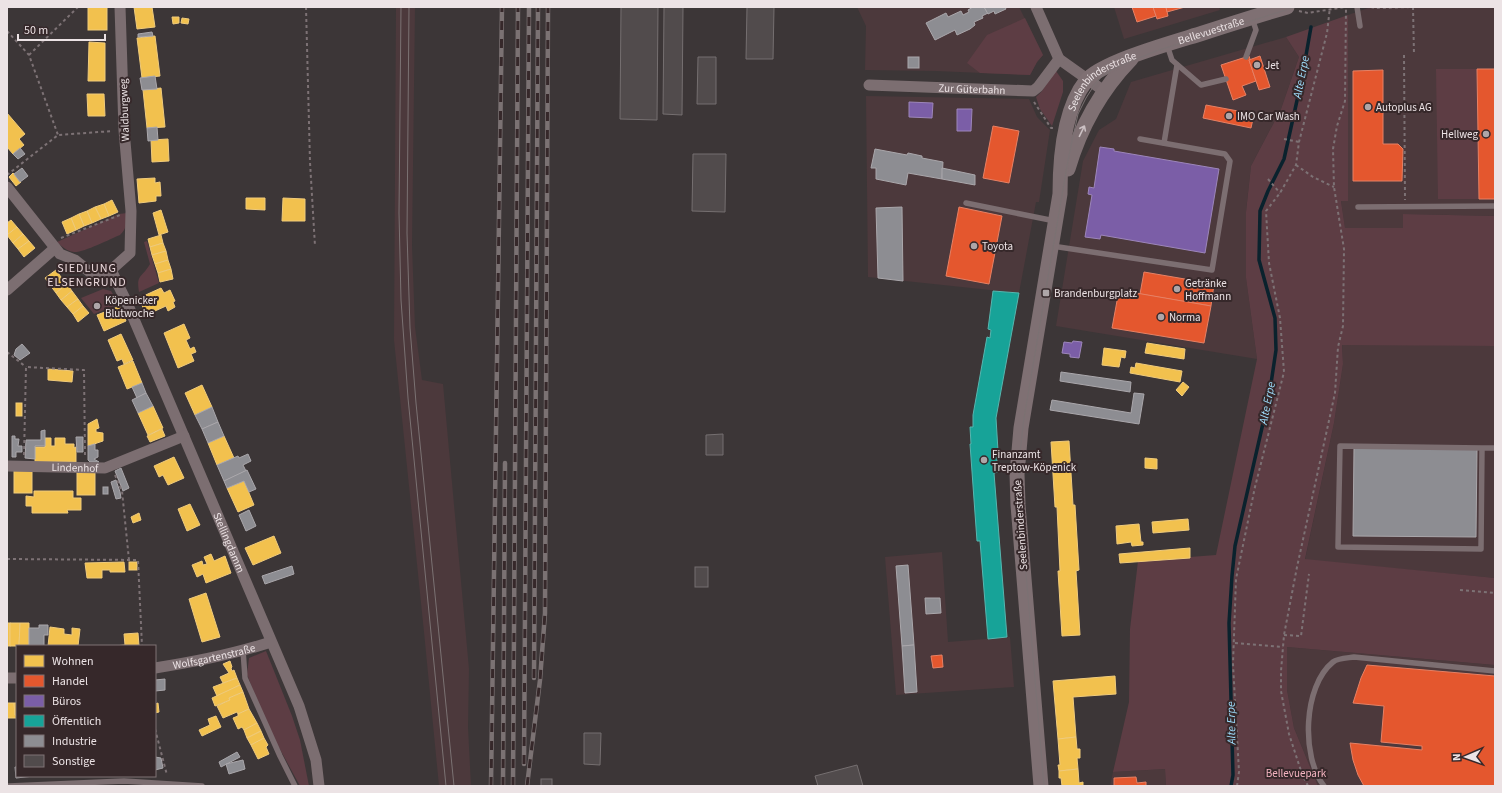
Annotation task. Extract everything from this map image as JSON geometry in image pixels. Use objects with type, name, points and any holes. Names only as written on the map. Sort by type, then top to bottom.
[{"type":"street","name":"Waldburgweg","points":[[111,270],[130,253],[131,212],[124,130],[120,7]]},
{"type":"street","points":[[1036,7],[1059,59],[1104,91]]},
{"type":"street","name":"Bellevuestraße","points":[[1134,55],[1286,7]]},
{"type":"street","name":"Seelenbinderstraße","points":[[1060,194],[1060,164],[1069,114],[1076,95],[1087,79],[1106,66],[1134,55]]},
{"type":"street","name":"Seelenbinderstraße","points":[[1041,786],[1018,505],[1017,474],[1020,428],[1060,194],[1074,148],[1104,91],[1134,55]]},
{"type":"street","points":[[1033,91],[1038,87],[1059,59]]},
{"type":"street","name":"Zur Güterbahn","points":[[869,85],[1033,91]]},
{"type":"street","points":[[7,188],[56,244],[60,254],[74,260],[91,273],[111,270]]},
{"type":"street","points":[[7,290],[56,244]]},
{"type":"street","name":"Stellingdamm","points":[[111,270],[127,303],[271,642],[300,706],[316,760],[319,786]]},
{"type":"street","name":"Lindenhof","points":[[7,466],[106,468],[184,436]]},
{"type":"street","name":"Wolfsgartenstraße","points":[[156,668],[181,664],[271,642]]},
{"type":"lane","points":[[1358,7],[1360,26]]},
{"type":"lane","points":[[1246,57],[1256,30],[1252,18]]},
{"type":"lane","points":[[1167,45],[1172,60],[1201,85],[1226,79]]},
{"type":"lane","points":[[1164,143],[1178,65]]},
{"type":"lane","points":[[1052,246],[1212,270],[1230,161],[1225,154],[1140,139]]},
{"type":"lane","points":[[966,203],[1055,222]]},
{"type":"lane","points":[[1358,207],[1495,206]]},
{"type":"lane","points":[[1482,448],[1481,549],[1338,547],[1340,446],[1495,448]]},
{"type":"lane","points":[[243,650],[245,678],[295,786]]},
{"type":"lane","points":[[1324,786],[1315,772],[1309,753],[1308,734],[1313,694],[1321,675],[1334,661],[1354,658],[1495,670]]},
{"type":"lane","points":[[9,786],[124,781],[202,786]]},
{"type":"path","points":[[29,56],[78,7]]},
{"type":"path","points":[[306,7],[310,162],[315,246]]},
{"type":"path","points":[[1286,7],[1308,13],[1330,8],[1346,7],[1346,101],[1337,126],[1333,149],[1334,187],[1344,248],[1342,326],[1338,347],[1335,393],[1312,491],[1284,635],[1281,671],[1281,691],[1289,734],[1302,774],[1308,786]]},
{"type":"path","points":[[1371,7],[1413,7],[1414,55]]},
{"type":"path","points":[[1237,786],[1239,772],[1233,664],[1235,643],[1236,579],[1255,487],[1284,372],[1280,318],[1269,263],[1266,211],[1280,193],[1296,165],[1299,142],[1327,33],[1330,8]]},
{"type":"path","points":[[7,31],[29,56],[58,135]]},
{"type":"path","points":[[1404,55],[1405,206]]},
{"type":"path","points":[[1033,91],[1032,100],[1051,128],[1054,129]]},
{"type":"path","points":[[7,175],[58,135],[124,130]]},
{"type":"path","points":[[1284,139],[1299,142]]},
{"type":"path","points":[[1296,165],[1313,177],[1334,187]]},
{"type":"path","points":[[1268,179],[1280,193]]},
{"type":"path","points":[[56,244],[131,212]]},
{"type":"path","points":[[7,352],[26,367],[84,370],[86,417],[85,468]]},
{"type":"path","points":[[24,466],[26,367]]},
{"type":"path","points":[[112,466],[122,491],[129,560]]},
{"type":"path","points":[[7,559],[138,560],[142,645]]},
{"type":"path","points":[[1284,635],[1301,636],[1309,574]]},
{"type":"path","points":[[1460,590],[1495,593]]},
{"type":"path","points":[[1235,643],[1283,648]]},
{"type":"path","points":[[156,733],[169,784]]},
{"type":"shaded area","points":[[396,7],[415,7],[412,246],[415,327],[422,380],[443,384],[469,669],[468,727],[471,786],[439,786],[394,340]]},
{"type":"shaded area","points":[[857,7],[1019,7],[1043,55],[1037,62],[1030,75],[865,70],[866,26]]},
{"type":"shaded area","points":[[1114,7],[1219,7],[1220,10],[1124,39]]},
{"type":"shaded area","points":[[1371,7],[1495,7],[1495,216],[1403,214],[1403,228],[1345,229],[1341,201],[1348,201],[1348,15]]},
{"type":"shaded area","points":[[1286,37],[1299,57],[1281,109],[1251,166],[1246,211],[1246,278],[1257,359],[1056,326],[1083,161],[1099,130],[1116,119],[1131,82]]},
{"type":"shaded area","points":[[866,96],[1029,99],[1037,117],[1050,130],[1039,202],[1036,202],[1019,293],[868,277]]},
{"type":"shaded area","points":[[1342,344],[1495,346],[1495,578],[1305,560],[1334,423],[1343,364]]},
{"type":"shaded area","points":[[942,552],[948,642],[1010,637],[1014,687],[896,695],[885,557]]},
{"type":"shaded area","points":[[1287,647],[1495,665],[1495,786],[1318,786],[1294,728],[1287,690]]},
{"type":"shaded area","points":[[1165,769],[1166,786],[1110,786],[1113,772]]},
{"type":"green space","name":"Bellevuepark","points":[[1348,15],[1348,201],[1341,201],[1345,228],[1403,228],[1403,214],[1495,216],[1495,346],[1342,345],[1343,364],[1334,423],[1305,559],[1495,578],[1495,665],[1287,647],[1287,690],[1294,728],[1318,786],[1166,786],[1165,769],[1113,772],[1129,702],[1130,629],[1138,561],[1216,555],[1257,359],[1246,278],[1246,212],[1251,166],[1281,109],[1299,57],[1286,37]]},
{"type":"green space","points":[[1025,18],[1043,55],[1037,62],[1030,75],[980,73],[967,63],[987,35]]},
{"type":"green space","points":[[1436,69],[1477,69],[1479,199],[1438,199]]},
{"type":"green space","points":[[1056,71],[1063,81],[1063,92],[1052,126],[1040,109],[1036,97]]},
{"type":"green space","points":[[127,213],[126,225],[120,235],[97,245],[74,252],[69,251],[57,242],[119,214]]},
{"type":"green space","points":[[147,241],[159,283],[139,292],[138,282],[140,276],[150,264],[144,242]]},
{"type":"green space","points":[[103,289],[111,291],[119,304],[94,314],[81,298]]},
{"type":"green space","points":[[266,651],[300,740],[309,786],[300,786],[276,742],[255,696],[247,674],[249,658]]},
{"type":"building: Wohnen","points":[[88,7],[107,7],[107,30],[88,30]]},
{"type":"building: Wohnen","points":[[134,7],[152,7],[155,27],[137,29]]},
{"type":"building: Wohnen","points":[[172,17],[179,17],[179,23],[173,24]]},
{"type":"building: Wohnen","points":[[182,18],[189,19],[188,24],[181,23]]},
{"type":"building: Wohnen","points":[[155,36],[160,76],[142,78],[137,38]]},
{"type":"building: Wohnen","points":[[89,42],[105,43],[105,81],[88,81]]},
{"type":"building: Wohnen","points":[[161,88],[165,127],[147,128],[143,90]]},
{"type":"building: Wohnen","points":[[87,94],[104,94],[105,116],[88,116]]},
{"type":"building: Wohnen","points":[[7,113],[25,134],[19,139],[24,145],[13,154],[7,147]]},
{"type":"building: Wohnen","points":[[168,139],[169,161],[152,162],[151,140]]},
{"type":"building: Wohnen","points":[[13,173],[21,182],[16,186],[9,177]]},
{"type":"building: Wohnen","points":[[155,178],[155,183],[160,182],[161,196],[156,196],[156,201],[139,203],[137,179]]},
{"type":"building: Wohnen","points":[[246,198],[265,198],[265,210],[246,209]]},
{"type":"building: Wohnen","points":[[283,198],[305,199],[305,221],[282,221]]},
{"type":"building: Wohnen","points":[[112,200],[118,212],[109,216],[104,204]]},
{"type":"building: Wohnen","points":[[104,204],[109,216],[101,219],[95,207]]},
{"type":"building: Wohnen","points":[[95,207],[101,219],[92,223],[87,211]]},
{"type":"building: Wohnen","points":[[161,210],[168,232],[159,235],[153,213]]},
{"type":"building: Wohnen","points":[[87,211],[92,223],[84,226],[79,214]]},
{"type":"building: Wohnen","points":[[79,214],[84,226],[76,230],[71,218]]},
{"type":"building: Wohnen","points":[[71,218],[76,230],[67,234],[62,222]]},
{"type":"building: Wohnen","points":[[11,220],[17,227],[7,235],[7,223]]},
{"type":"building: Wohnen","points":[[17,227],[23,234],[13,243],[7,235]]},
{"type":"building: Wohnen","points":[[23,234],[29,241],[18,249],[13,243]]},
{"type":"building: Wohnen","points":[[161,235],[163,243],[150,247],[148,239]]},
{"type":"building: Wohnen","points":[[29,241],[35,248],[24,257],[18,249]]},
{"type":"building: Wohnen","points":[[163,243],[166,251],[152,255],[150,247]]},
{"type":"building: Wohnen","points":[[166,251],[168,260],[155,264],[152,255]]},
{"type":"building: Wohnen","points":[[168,260],[171,269],[158,273],[155,264]]},
{"type":"building: Wohnen","points":[[171,269],[173,279],[160,282],[158,273]]},
{"type":"building: Wohnen","points":[[56,270],[61,277],[50,285],[45,278]]},
{"type":"building: Wohnen","points":[[61,277],[67,284],[56,293],[50,285]]},
{"type":"building: Wohnen","points":[[67,284],[72,291],[61,300],[56,293]]},
{"type":"building: Wohnen","points":[[161,288],[164,293],[170,290],[175,301],[173,302],[175,307],[168,311],[166,306],[146,315],[139,298]]},
{"type":"building: Wohnen","points":[[72,291],[78,299],[67,307],[61,300]]},
{"type":"building: Wohnen","points":[[78,299],[83,306],[73,314],[67,307]]},
{"type":"building: Wohnen","points":[[83,306],[89,313],[78,322],[73,314]]},
{"type":"building: Wohnen","points":[[120,306],[126,321],[104,331],[97,315]]},
{"type":"building: Wohnen","points":[[184,324],[190,338],[186,340],[190,349],[194,347],[196,352],[191,354],[194,361],[178,368],[164,333]]},
{"type":"building: Wohnen","points":[[121,334],[133,360],[124,364],[122,359],[117,361],[108,340]]},
{"type":"building: Wohnen","points":[[1147,343],[1185,349],[1184,359],[1145,353]]},
{"type":"building: Wohnen","points":[[1104,348],[1126,351],[1125,358],[1121,357],[1119,367],[1102,365]]},
{"type":"building: Wohnen","points":[[133,361],[142,383],[127,389],[118,367]]},
{"type":"building: Wohnen","points":[[1136,363],[1182,371],[1180,382],[1130,373],[1131,367],[1135,368]]},
{"type":"building: Wohnen","points":[[48,369],[73,371],[72,382],[48,380]]},
{"type":"building: Wohnen","points":[[1183,382],[1189,387],[1182,396],[1176,390]]},
{"type":"building: Wohnen","points":[[202,385],[212,407],[195,415],[185,393]]},
{"type":"building: Wohnen","points":[[16,403],[22,403],[22,416],[16,416]]},
{"type":"building: Wohnen","points":[[153,406],[163,428],[148,435],[138,413]]},
{"type":"building: Wohnen","points":[[97,419],[99,428],[96,429],[96,432],[103,433],[103,441],[88,446],[88,424]]},
{"type":"building: Wohnen","points":[[162,429],[165,436],[150,442],[147,436]]},
{"type":"building: Wohnen","points":[[224,436],[234,458],[217,465],[208,443]]},
{"type":"building: Wohnen","points":[[45,438],[51,438],[51,446],[55,446],[55,438],[65,438],[65,444],[74,444],[74,448],[76,447],[76,462],[35,462],[35,447],[45,447]]},
{"type":"building: Wohnen","points":[[1069,441],[1079,570],[1076,571],[1080,635],[1062,636],[1058,571],[1060,571],[1057,507],[1055,507],[1051,442]]},
{"type":"building: Wohnen","points":[[174,457],[184,478],[168,485],[163,475],[159,477],[154,466]]},
{"type":"building: Wohnen","points":[[1145,458],[1157,459],[1157,469],[1145,468]]},
{"type":"building: Wohnen","points":[[14,470],[32,470],[32,493],[14,493]]},
{"type":"building: Wohnen","points":[[77,472],[95,472],[95,495],[77,495]]},
{"type":"building: Wohnen","points":[[244,481],[254,505],[238,512],[227,488]]},
{"type":"building: Wohnen","points":[[34,491],[73,491],[73,498],[81,498],[81,510],[67,510],[68,513],[32,513],[32,506],[26,506],[26,496],[34,497]]},
{"type":"building: Wohnen","points":[[190,504],[200,525],[187,531],[178,509]]},
{"type":"building: Wohnen","points":[[139,513],[141,520],[133,523],[131,517]]},
{"type":"building: Wohnen","points":[[1188,519],[1189,530],[1153,533],[1152,522]]},
{"type":"building: Wohnen","points":[[1139,524],[1141,542],[1143,542],[1143,545],[1132,546],[1131,542],[1117,544],[1116,526]]},
{"type":"building: Wohnen","points":[[274,536],[281,553],[253,565],[245,548]]},
{"type":"building: Wohnen","points":[[1190,548],[1190,558],[1120,563],[1119,554]]},
{"type":"building: Wohnen","points":[[211,554],[214,561],[225,556],[231,573],[206,583],[203,574],[197,577],[192,565],[202,561],[203,565],[207,564],[204,557]]},
{"type":"building: Wohnen","points":[[124,562],[125,572],[110,572],[110,570],[102,570],[102,578],[87,578],[85,563]]},
{"type":"building: Wohnen","points":[[129,562],[137,562],[137,570],[129,570]]},
{"type":"building: Wohnen","points":[[206,593],[220,637],[202,642],[189,599]]},
{"type":"building: Wohnen","points":[[7,623],[10,623],[10,646],[7,646]]},
{"type":"building: Wohnen","points":[[10,623],[20,623],[19,645],[10,646]]},
{"type":"building: Wohnen","points":[[20,623],[29,623],[29,645],[19,645]]},
{"type":"building: Wohnen","points":[[50,627],[64,629],[64,634],[72,635],[72,628],[80,629],[78,645],[48,645]]},
{"type":"building: Wohnen","points":[[138,633],[139,645],[125,645],[124,634]]},
{"type":"building: Wohnen","points":[[230,661],[232,671],[234,670],[237,678],[223,683],[220,677],[229,673],[223,664]]},
{"type":"building: Wohnen","points":[[1115,676],[1116,694],[1073,697],[1076,737],[1058,739],[1053,681]]},
{"type":"building: Wohnen","points":[[237,678],[240,685],[217,696],[213,687]]},
{"type":"building: Wohnen","points":[[240,685],[243,692],[229,698],[230,700],[215,706],[212,698]]},
{"type":"building: Wohnen","points":[[243,692],[249,709],[223,718],[217,706],[230,700],[229,698]]},
{"type":"building: Wohnen","points":[[7,703],[14,703],[16,718],[7,718]]},
{"type":"building: Wohnen","points":[[14,703],[16,703],[16,715]]},
{"type":"building: Wohnen","points":[[158,703],[159,712],[156,713],[156,704]]},
{"type":"building: Wohnen","points":[[249,709],[257,723],[244,730],[242,727],[238,729],[233,718]]},
{"type":"building: Wohnen","points":[[216,716],[221,727],[202,736],[199,730],[210,725],[208,719]]},
{"type":"building: Wohnen","points":[[257,723],[261,731],[247,738],[244,730]]},
{"type":"building: Wohnen","points":[[261,731],[264,738],[251,745],[247,738]]},
{"type":"building: Wohnen","points":[[1076,737],[1077,749],[1080,749],[1080,758],[1077,758],[1078,769],[1059,771],[1058,739]]},
{"type":"building: Wohnen","points":[[264,738],[268,745],[266,747],[269,754],[258,759],[251,745]]},
{"type":"building: Wohnen","points":[[1078,769],[1079,783],[1083,782],[1083,786],[1062,786],[1061,778],[1059,778],[1059,771]]},
{"type":"building: Handel","points":[[1132,7],[1153,7],[1156,16],[1137,22]]},
{"type":"building: Handel","points":[[1153,7],[1166,7],[1168,16],[1157,19]]},
{"type":"building: Handel","points":[[1166,7],[1185,7],[1167,12]]},
{"type":"building: Handel","points":[[1249,56],[1256,81],[1242,86],[1246,95],[1233,100],[1221,65]]},
{"type":"building: Handel","points":[[1260,56],[1270,87],[1259,90],[1249,60]]},
{"type":"building: Handel","name":"Hellweg","points":[[1477,69],[1495,69],[1495,199],[1479,199]]},
{"type":"building: Handel","name":"Autoplus AG","points":[[1383,70],[1383,144],[1398,144],[1403,149],[1402,181],[1353,181],[1353,71]]},
{"type":"building: Handel","name":"IMO Car Wash","points":[[1206,105],[1254,114],[1251,128],[1203,118]]},
{"type":"building: Handel","points":[[993,126],[1019,131],[1009,183],[983,178]]},
{"type":"building: Handel","name":"Toyota","points":[[959,207],[1002,216],[989,284],[946,276]]},
{"type":"building: Handel","name":"Getränke Hoffmann","points":[[1144,272],[1214,284],[1211,306],[1140,294]]},
{"type":"building: Handel","name":"Norma","points":[[1119,290],[1211,306],[1204,343],[1112,328]]},
{"type":"building: Handel","points":[[942,655],[943,667],[933,668],[931,656]]},
{"type":"building: Handel","points":[[1367,665],[1495,676],[1495,786],[1364,786],[1358,775],[1353,760],[1350,743],[1422,750],[1422,746],[1381,742],[1384,706],[1353,703]]},
{"type":"building: Handel","points":[[1136,777],[1137,783],[1146,782],[1146,786],[1114,786],[1114,778]]},
{"type":"building: Büros","points":[[909,102],[933,103],[932,118],[909,117]]},
{"type":"building: Büros","points":[[957,109],[972,109],[971,131],[957,131]]},
{"type":"building: Büros","points":[[1100,147],[1114,149],[1114,151],[1219,169],[1205,253],[1101,235],[1100,239],[1085,237],[1092,195],[1088,194],[1089,187],[1094,188]]},
{"type":"building: Büros","points":[[1073,341],[1082,342],[1079,358],[1070,357],[1070,354],[1062,353],[1064,342],[1072,343]]},
{"type":"building: Öffentlich","name":"Finanzamt Treptow-Köpenick","points":[[993,291],[1019,293],[996,418],[998,451],[996,451],[998,472],[994,473],[1007,637],[988,639],[980,541],[977,541],[970,427],[973,427],[973,415],[987,337],[990,338],[991,330],[988,329]]},
{"type":"building: Industrie","points":[[973,7],[984,7],[988,13],[982,16],[983,18],[974,22],[975,25],[970,29],[957,35],[955,30],[935,40],[926,23],[946,13],[948,17],[961,11],[963,15],[969,12],[968,10]]},
{"type":"building: Industrie","points":[[984,7],[1005,7],[1006,9],[995,14],[994,11],[988,14]]},
{"type":"building: Industrie","points":[[152,32],[153,36],[138,37],[138,34]]},
{"type":"building: Industrie","points":[[908,57],[919,57],[919,68],[908,68]]},
{"type":"building: Industrie","points":[[155,76],[157,89],[142,90],[140,78]]},
{"type":"building: Industrie","points":[[157,127],[158,140],[148,141],[147,128]]},
{"type":"building: Industrie","points":[[20,148],[25,154],[18,159],[13,154]]},
{"type":"building: Industrie","points":[[875,149],[907,155],[908,153],[922,156],[922,158],[943,162],[942,179],[908,173],[906,185],[876,179],[876,168],[871,168]]},
{"type":"building: Industrie","points":[[22,168],[28,176],[20,182],[14,174]]},
{"type":"building: Industrie","points":[[942,168],[975,175],[975,185],[942,179]]},
{"type":"building: Industrie","points":[[902,207],[903,281],[878,278],[876,208]]},
{"type":"building: Industrie","points":[[22,344],[30,353],[20,360],[14,355],[16,349]]},
{"type":"building: Industrie","points":[[1061,372],[1131,382],[1130,392],[1060,381]]},
{"type":"building: Industrie","points":[[142,383],[146,393],[137,398],[132,387]]},
{"type":"building: Industrie","points":[[146,393],[153,406],[138,413],[132,400]]},
{"type":"building: Industrie","points":[[1134,393],[1144,394],[1139,424],[1050,410],[1052,400],[1131,413]]},
{"type":"building: Industrie","points":[[212,407],[218,422],[202,429],[195,415]]},
{"type":"building: Industrie","points":[[218,422],[224,436],[208,443],[202,429]]},
{"type":"building: Industrie","points":[[45,430],[45,446],[35,446],[35,459],[25,458],[26,440],[41,440],[41,431]]},
{"type":"building: Industrie","points":[[12,436],[15,436],[15,439],[19,439],[18,446],[22,446],[22,452],[16,452],[16,457],[12,457]]},
{"type":"building: Industrie","points":[[76,437],[83,437],[83,452],[77,452]]},
{"type":"building: Industrie","points":[[95,444],[95,450],[98,450],[98,457],[94,459],[99,462],[90,462],[88,460],[88,446]]},
{"type":"building: Industrie","points":[[1354,448],[1477,449],[1476,537],[1353,536]]},
{"type":"building: Industrie","points":[[248,454],[251,461],[243,465],[246,471],[224,481],[217,465],[238,456],[239,458]]},
{"type":"building: Industrie","points":[[121,468],[129,488],[123,491],[115,471]]},
{"type":"building: Industrie","points":[[247,470],[256,489],[249,492],[244,481],[227,488],[224,481]]},
{"type":"building: Industrie","points":[[116,480],[121,498],[116,499],[111,482]]},
{"type":"building: Industrie","points":[[103,487],[108,487],[108,494],[103,494]]},
{"type":"building: Industrie","points":[[249,510],[256,526],[246,531],[239,515]]},
{"type":"building: Industrie","points":[[908,565],[914,645],[902,646],[896,566]]},
{"type":"building: Industrie","points":[[292,566],[294,574],[265,584],[262,576]]},
{"type":"building: Industrie","points":[[925,598],[940,598],[941,613],[926,614]]},
{"type":"building: Industrie","points":[[39,625],[48,625],[48,635],[44,635],[44,645],[29,645],[29,628],[39,628]]},
{"type":"building: Industrie","points":[[914,645],[917,692],[905,693],[902,646]]},
{"type":"building: Industrie","points":[[165,679],[165,690],[156,691],[156,680]]},
{"type":"building: Industrie","points":[[237,752],[240,757],[221,767],[219,762]]},
{"type":"building: Industrie","points":[[156,757],[161,758],[163,768],[156,770]]},
{"type":"building: Industrie","points":[[243,760],[245,769],[229,774],[226,764]]},
{"type":"building: Sonstige","points":[[621,7],[658,7],[657,120],[620,119]]},
{"type":"building: Sonstige","points":[[664,7],[683,7],[682,115],[663,114]]},
{"type":"building: Sonstige","points":[[747,7],[774,7],[773,59],[746,59]]},
{"type":"building: Sonstige","points":[[698,57],[716,57],[716,104],[697,104]]},
{"type":"building: Sonstige","points":[[693,154],[726,154],[725,212],[692,211]]},
{"type":"building: Sonstige","points":[[723,434],[723,455],[706,455],[706,435]]},
{"type":"building: Sonstige","points":[[695,567],[708,567],[708,587],[695,587]]},
{"type":"building: Sonstige","points":[[584,733],[601,733],[600,765],[584,764]]},
{"type":"building: Sonstige","points":[[857,765],[863,786],[818,786],[815,776]]},
{"type":"building: Sonstige","points":[[541,779],[552,779],[552,786],[541,786]]},
{"type":"waterway","name":"Alte Erpe","points":[[1231,786],[1233,775],[1229,623],[1235,546],[1269,397],[1276,350],[1275,318],[1259,260],[1260,211],[1284,159],[1302,78],[1311,27]]},
{"type":"tram line","points":[[401,7],[399,213],[401,300],[408,398],[446,786]]},
{"type":"tram line","points":[[409,7],[407,233],[410,328],[454,786]]},
{"type":"tram line","points":[[1044,786],[1020,502],[1019,461],[1024,418],[1068,160],[1078,114],[1093,87],[1102,76],[1113,69],[1156,51],[1295,7]]},
{"type":"tram line","points":[[1073,114],[1078,97],[1093,78]]},
{"type":"railway","points":[[491,786],[502,7]]},
{"type":"railway","points":[[513,786],[518,7]]},
{"type":"railway","points":[[524,764],[529,7]]},
{"type":"railway","points":[[534,678],[538,7]]},
{"type":"railway","points":[[527,786],[540,680],[545,613],[548,7]]},
{"type":"railway","points":[[503,786],[505,463]]},
{"type":"place","name":"Jet","points":[[1257,65]]},
{"type":"place","name":"Autoplus AG","points":[[1368,107]]},
{"type":"place","name":"IMO Car Wash","points":[[1229,116]]},
{"type":"place","name":"Hellweg","points":[[1486,134]]},
{"type":"place","name":"Toyota","points":[[974,246]]},
{"type":"place","name":"Getränke Hoffmann","points":[[1177,289]]},
{"type":"place","name":"Brandenburgplatz","points":[[1046,293]]},
{"type":"place","name":"Köpenicker Blutwoche","points":[[97,306]]},
{"type":"place","name":"Norma","points":[[1161,317]]},
{"type":"place","name":"Finanzamt Treptow-Köpenick","points":[[984,460]]},
{"type":"district","name":"SIEDLUNG ELSENGRUND","points":[[87,275]]}]
